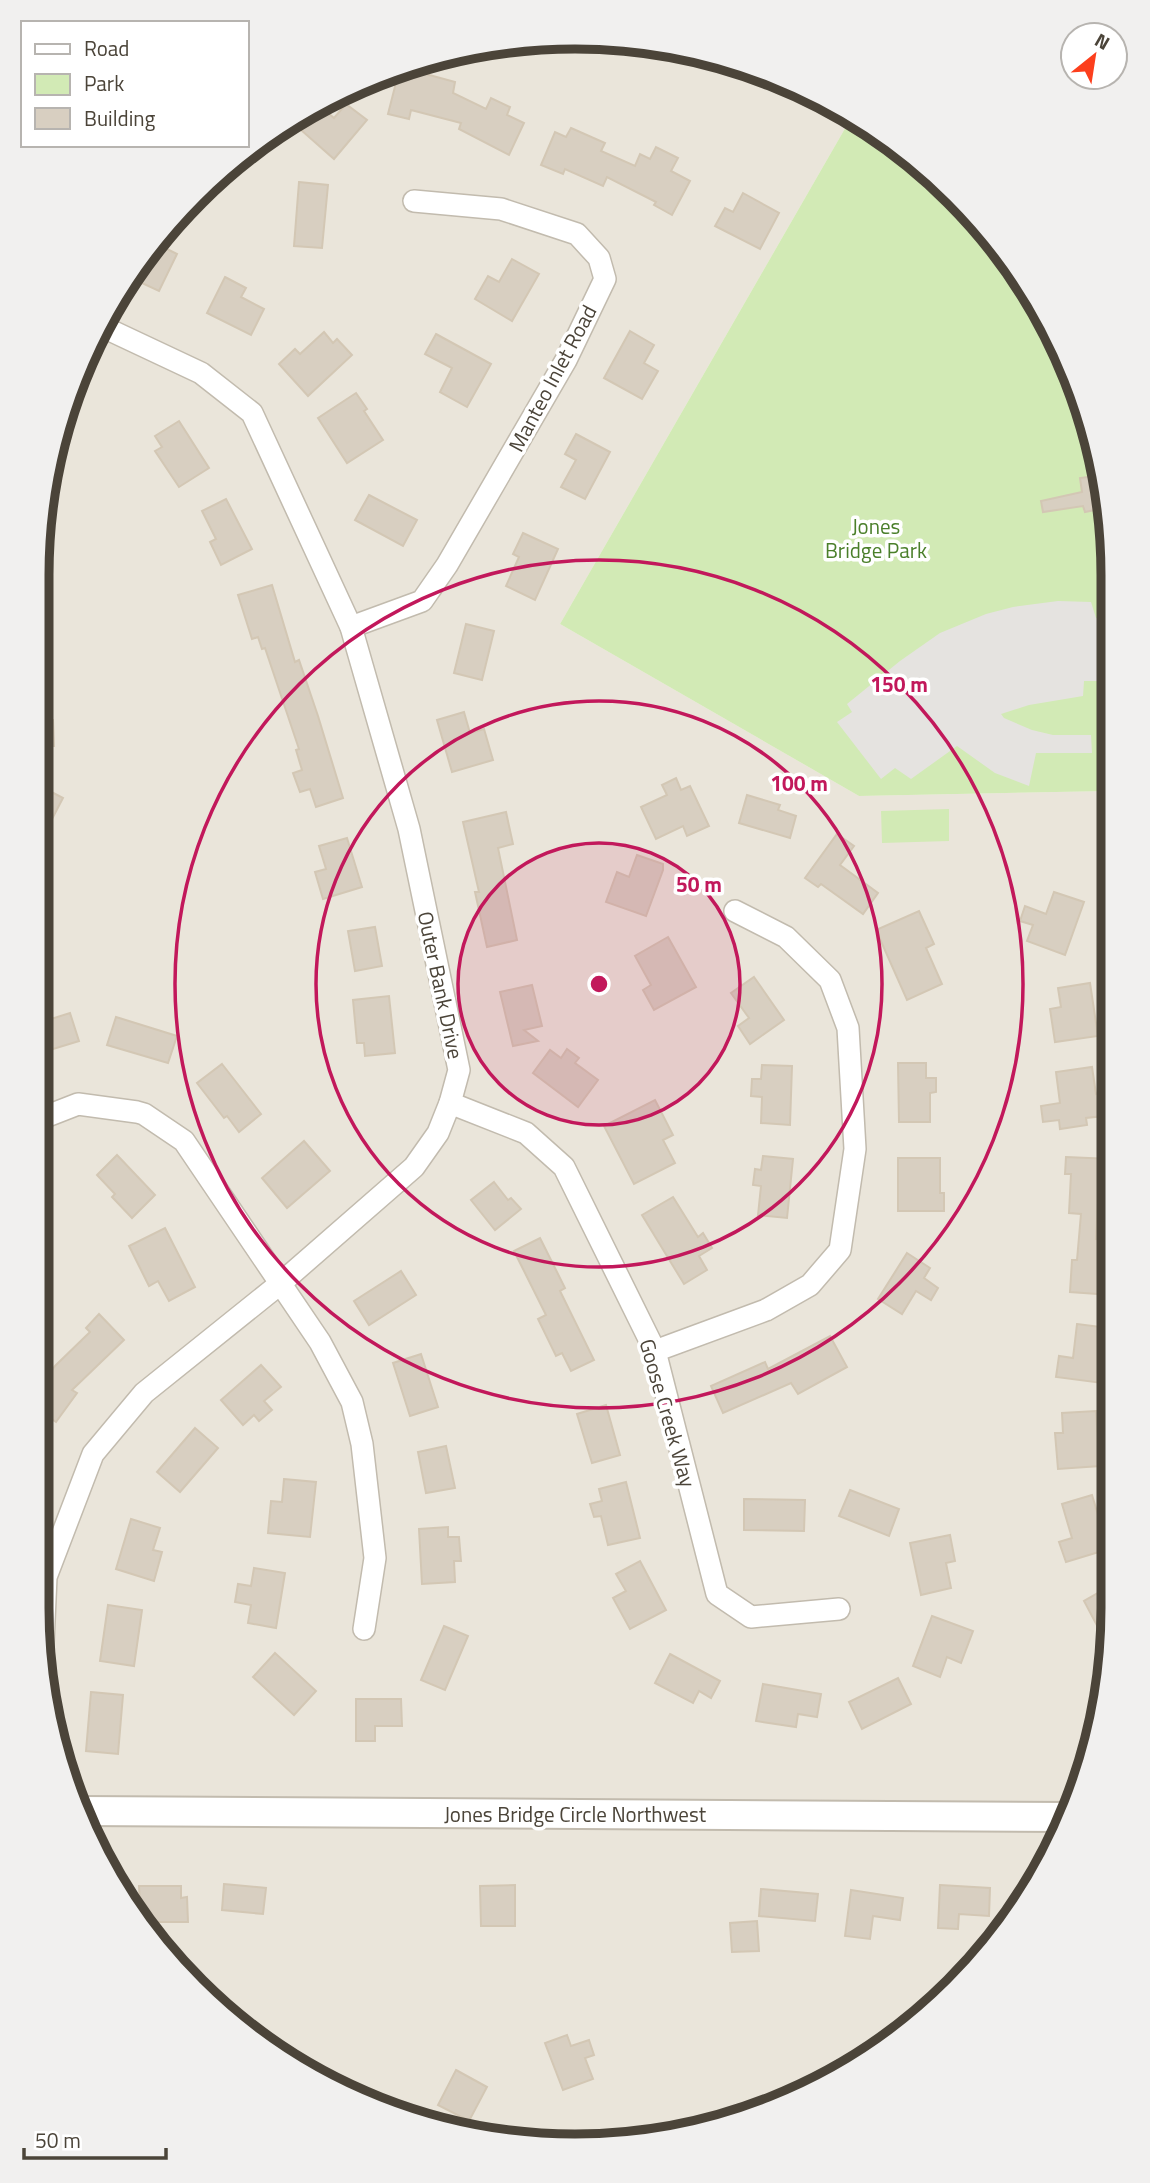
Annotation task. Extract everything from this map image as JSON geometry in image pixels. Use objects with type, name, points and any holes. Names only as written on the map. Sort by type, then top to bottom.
[{"type":"street","name":"Manteo Inlet Road","points":[[351,627],[422,601],[447,565],[566,360],[605,279],[599,258],[577,234],[501,208],[414,201]]},
{"type":"street","name":"Outer Bank Drive","points":[[49,1557],[93,1454],[144,1393],[281,1283],[414,1167],[438,1133],[459,1070],[410,829],[351,627],[252,413],[201,373],[109,330]]},
{"type":"street","points":[[655,1351],[766,1310],[810,1285],[840,1250],[855,1149],[848,1028],[830,980],[786,937],[735,911]]},
{"type":"street","name":"Goose Creek Way","points":[[450,1103],[526,1133],[564,1167],[655,1351],[717,1594],[751,1617],[839,1609]]},
{"type":"street","points":[[49,1115],[78,1104],[137,1112],[184,1141],[320,1342],[352,1402],[362,1444],[375,1558],[363,1629]]},
{"type":"street","name":"Jones Bridge Circle Northwest","points":[[90,1811],[1058,1817]]},
{"type":"shaded area","points":[[575,49],[609,50],[678,59],[744,77],[776,89],[847,125],[560,624],[859,796],[1101,791],[1101,1608],[1100,1642],[1091,1711],[1073,1777],[1047,1841],[1031,1871],[970,1955],[947,1980],[895,2025],[838,2064],[808,2080],[744,2106],[711,2116],[678,2124],[609,2133],[541,2133],[506,2129],[472,2124],[406,2106],[342,2080],[283,2045],[228,2003],[180,1955],[138,1900],[103,1841],[77,1777],[67,1744],[54,1677],[49,1608],[50,541],[59,472],[77,406],[89,374],[119,312],[158,255],[203,203],[228,180],[312,119],[342,103],[406,77],[472,59],[541,50]]},
{"type":"shaded area","points":[[1058,601],[1091,602],[1096,618],[1101,620],[1098,681],[1084,681],[1083,696],[1029,705],[1001,714],[1004,718],[1032,730],[1053,735],[1091,735],[1092,753],[1036,753],[1029,786],[995,773],[957,746],[911,779],[895,768],[881,779],[837,722],[852,712],[847,704],[940,633],[986,614]]},
{"type":"green space","name":"Jones Bridge Park","points":[[847,125],[922,180],[970,228],[1031,312],[1061,374],[1073,406],[1091,472],[1100,541],[1101,791],[859,796],[560,624]]},
{"type":"green space","points":[[949,809],[949,841],[882,843],[881,811]]},
{"type":"building","points":[[421,73],[455,82],[453,93],[486,109],[491,98],[510,107],[507,115],[524,123],[509,155],[459,129],[461,123],[411,110],[409,119],[388,114],[397,81]]},
{"type":"building","points":[[346,104],[367,120],[334,159],[301,130],[309,121],[326,111],[334,118]]},
{"type":"building","points":[[571,128],[605,143],[601,151],[635,166],[640,154],[650,159],[656,147],[678,158],[671,171],[690,181],[672,215],[654,205],[656,202],[607,177],[603,186],[565,169],[563,174],[541,165],[555,132],[566,137]]},
{"type":"building","points":[[299,182],[328,185],[322,248],[294,246]]},
{"type":"building","points":[[743,193],[779,213],[760,249],[715,226],[725,208],[733,212]]},
{"type":"building","points":[[164,248],[177,254],[159,291],[139,282]]},
{"type":"building","points":[[512,259],[539,274],[512,321],[475,299],[488,276],[499,282]]},
{"type":"building","points":[[225,277],[246,288],[241,297],[264,309],[251,335],[207,313]]},
{"type":"building","points":[[630,331],[654,345],[644,363],[658,371],[642,399],[604,378]]},
{"type":"building","points":[[324,332],[333,343],[337,339],[352,355],[308,396],[279,364],[295,349],[300,354]]},
{"type":"building","points":[[436,334],[491,364],[467,407],[440,392],[452,368],[425,354]]},
{"type":"building","points":[[356,393],[383,440],[347,463],[318,418]]},
{"type":"building","points":[[179,421],[209,468],[179,487],[155,451],[162,447],[155,436]]},
{"type":"building","points":[[576,434],[610,452],[585,499],[561,487],[576,460],[565,454]]},
{"type":"building","points":[[1092,476],[1096,510],[1085,512],[1083,506],[1043,512],[1041,501],[1082,492],[1080,478]]},
{"type":"building","points":[[369,495],[417,520],[403,546],[355,520]]},
{"type":"building","points":[[226,499],[252,549],[221,565],[210,542],[216,539],[202,511]]},
{"type":"building","points":[[523,533],[558,549],[535,600],[506,586],[519,557],[513,554]]},
{"type":"building","points":[[272,585],[295,662],[299,660],[343,798],[316,807],[310,789],[300,792],[293,773],[302,770],[296,750],[299,749],[265,648],[262,649],[258,637],[252,639],[238,595]]},
{"type":"building","points":[[466,624],[494,631],[482,680],[454,673]]},
{"type":"building","points":[[464,712],[470,733],[484,729],[493,760],[452,772],[437,720]]},
{"type":"building","points":[[49,720],[53,720],[54,746],[49,746]]},
{"type":"building","points":[[676,778],[681,790],[690,786],[709,826],[687,836],[683,826],[656,839],[641,807],[667,795],[662,785]]},
{"type":"building","points":[[49,791],[63,798],[49,825]]},
{"type":"building","points":[[747,795],[780,805],[778,810],[796,816],[790,838],[739,823]]},
{"type":"building","points":[[506,812],[513,844],[498,848],[517,940],[487,947],[475,892],[479,892],[463,822]]},
{"type":"building","points":[[837,834],[854,846],[840,865],[878,893],[863,914],[821,884],[818,887],[805,878]]},
{"type":"building","points":[[347,838],[362,887],[323,899],[315,872],[326,869],[319,846]]},
{"type":"building","points":[[637,855],[663,864],[646,916],[606,902],[617,872],[629,877]]},
{"type":"building","points":[[1054,892],[1084,902],[1065,955],[1027,941],[1033,925],[1020,921],[1025,906],[1046,914]]},
{"type":"building","points":[[919,911],[934,944],[926,948],[942,984],[907,1000],[876,930]]},
{"type":"building","points":[[375,927],[382,966],[355,971],[348,931]]},
{"type":"building","points":[[668,937],[696,987],[654,1010],[643,990],[651,985],[635,956]]},
{"type":"building","points":[[754,977],[784,1020],[750,1044],[738,1026],[749,1018],[731,993]]},
{"type":"building","points":[[1090,983],[1098,1036],[1055,1042],[1050,1009],[1061,1007],[1058,988]]},
{"type":"building","points":[[532,985],[542,1026],[524,1030],[538,1041],[513,1046],[500,992]]},
{"type":"building","points":[[389,996],[395,1053],[365,1056],[364,1043],[357,1043],[353,1000]]},
{"type":"building","points":[[49,1013],[51,1019],[70,1013],[79,1041],[49,1050]]},
{"type":"building","points":[[116,1017],[177,1036],[168,1063],[107,1045]]},
{"type":"building","points":[[567,1049],[579,1058],[575,1063],[598,1080],[578,1107],[533,1073],[550,1050],[561,1058]]},
{"type":"building","points":[[898,1063],[926,1063],[926,1078],[936,1078],[936,1092],[930,1093],[930,1122],[899,1122]]},
{"type":"building","points":[[222,1064],[261,1114],[239,1132],[227,1116],[224,1118],[197,1083]]},
{"type":"building","points":[[762,1065],[792,1066],[790,1125],[761,1123],[762,1097],[751,1096],[752,1079],[761,1079]]},
{"type":"building","points":[[1092,1067],[1096,1094],[1101,1093],[1101,1116],[1086,1118],[1087,1125],[1060,1129],[1059,1120],[1043,1122],[1041,1106],[1060,1103],[1056,1072]]},
{"type":"building","points":[[655,1100],[673,1135],[663,1140],[675,1163],[634,1184],[604,1126]]},
{"type":"building","points":[[304,1141],[330,1171],[287,1208],[262,1178]]},
{"type":"building","points":[[117,1155],[155,1195],[132,1218],[112,1197],[115,1194],[97,1175]]},
{"type":"building","points":[[763,1156],[793,1159],[787,1218],[758,1215],[761,1186],[753,1185],[755,1169],[761,1170]]},
{"type":"building","points":[[1066,1157],[1101,1159],[1101,1202],[1098,1202],[1096,1239],[1101,1239],[1101,1294],[1070,1292],[1072,1260],[1077,1260],[1081,1214],[1069,1213],[1071,1174],[1065,1174]]},
{"type":"building","points":[[898,1158],[940,1158],[940,1193],[944,1193],[944,1211],[898,1211]]},
{"type":"building","points":[[494,1182],[508,1200],[511,1198],[521,1209],[495,1230],[471,1200]]},
{"type":"building","points":[[673,1197],[698,1237],[703,1233],[712,1248],[699,1256],[707,1270],[684,1284],[642,1215]]},
{"type":"building","points":[[165,1228],[195,1287],[169,1301],[158,1281],[149,1286],[129,1246]]},
{"type":"building","points":[[540,1238],[565,1288],[560,1291],[594,1360],[571,1371],[562,1353],[556,1356],[538,1319],[546,1315],[514,1251]]},
{"type":"building","points":[[907,1253],[930,1268],[924,1278],[938,1288],[931,1300],[916,1291],[902,1314],[878,1299]]},
{"type":"building","points":[[401,1271],[416,1295],[369,1325],[354,1301]]},
{"type":"building","points":[[99,1314],[124,1340],[72,1390],[77,1393],[56,1422],[49,1419],[49,1375],[90,1332],[86,1328]]},
{"type":"building","points":[[1077,1324],[1101,1327],[1101,1383],[1056,1377],[1059,1356],[1073,1358]]},
{"type":"building","points":[[830,1336],[847,1367],[798,1394],[791,1383],[723,1413],[711,1386],[765,1362],[768,1369]]},
{"type":"building","points":[[421,1354],[438,1407],[410,1416],[393,1363]]},
{"type":"building","points":[[261,1365],[281,1387],[264,1401],[272,1410],[259,1421],[254,1415],[243,1425],[221,1400]]},
{"type":"building","points":[[606,1405],[620,1455],[592,1463],[577,1414]]},
{"type":"building","points":[[1096,1411],[1100,1466],[1058,1469],[1055,1433],[1063,1433],[1062,1413]]},
{"type":"building","points":[[195,1428],[218,1448],[180,1492],[157,1472]]},
{"type":"building","points":[[446,1446],[455,1488],[426,1493],[418,1452]]},
{"type":"building","points":[[284,1479],[316,1482],[310,1537],[268,1533],[271,1501],[282,1502]]},
{"type":"building","points":[[626,1482],[640,1538],[608,1545],[601,1516],[594,1517],[590,1504],[602,1501],[599,1489]]},
{"type":"building","points":[[850,1490],[899,1509],[889,1536],[839,1516]]},
{"type":"building","points":[[1092,1495],[1101,1525],[1101,1551],[1066,1562],[1059,1542],[1072,1538],[1062,1504]]},
{"type":"building","points":[[744,1499],[805,1500],[804,1531],[744,1530]]},
{"type":"building","points":[[131,1519],[160,1528],[153,1550],[162,1552],[154,1581],[116,1569]]},
{"type":"building","points":[[448,1527],[448,1537],[459,1537],[461,1561],[454,1561],[455,1582],[422,1584],[419,1529]]},
{"type":"building","points":[[950,1535],[955,1561],[946,1563],[951,1588],[921,1595],[910,1543]]},
{"type":"building","points":[[640,1561],[666,1610],[630,1629],[613,1598],[626,1591],[616,1574]]},
{"type":"building","points":[[254,1568],[285,1573],[276,1628],[248,1623],[251,1605],[235,1602],[238,1584],[251,1586]]},
{"type":"building","points":[[1101,1591],[1100,1632],[1084,1601]]},
{"type":"building","points":[[108,1605],[142,1610],[134,1666],[100,1661]]},
{"type":"building","points":[[932,1616],[973,1631],[961,1663],[947,1657],[940,1677],[913,1666]]},
{"type":"building","points":[[444,1626],[468,1636],[445,1690],[421,1680]]},
{"type":"building","points":[[275,1653],[316,1691],[294,1715],[253,1677]]},
{"type":"building","points":[[670,1654],[720,1681],[711,1698],[699,1691],[693,1703],[655,1683]]},
{"type":"building","points":[[898,1678],[911,1704],[862,1729],[849,1702]]},
{"type":"building","points":[[763,1684],[821,1694],[817,1717],[798,1714],[796,1727],[756,1721]]},
{"type":"building","points":[[91,1692],[123,1695],[118,1754],[86,1751]]},
{"type":"building","points":[[356,1699],[401,1699],[402,1726],[375,1726],[375,1741],[356,1741]]},
{"type":"building","points":[[224,1884],[266,1888],[263,1914],[222,1910]]},
{"type":"building","points":[[515,1885],[515,1926],[481,1926],[480,1886]]},
{"type":"building","points":[[940,1885],[990,1888],[989,1916],[959,1914],[958,1929],[938,1928]]},
{"type":"building","points":[[139,1886],[181,1886],[181,1898],[187,1897],[188,1922],[154,1922],[140,1903]]},
{"type":"building","points":[[761,1889],[818,1894],[815,1921],[759,1916]]},
{"type":"building","points":[[851,1890],[903,1898],[900,1920],[873,1916],[870,1939],[845,1936]]},
{"type":"building","points":[[757,1921],[759,1951],[732,1952],[730,1923]]},
{"type":"building","points":[[567,2035],[571,2046],[589,2040],[594,2055],[585,2058],[593,2079],[563,2090],[545,2043]]},
{"type":"building","points":[[456,2070],[487,2087],[469,2121],[438,2105]]}]
